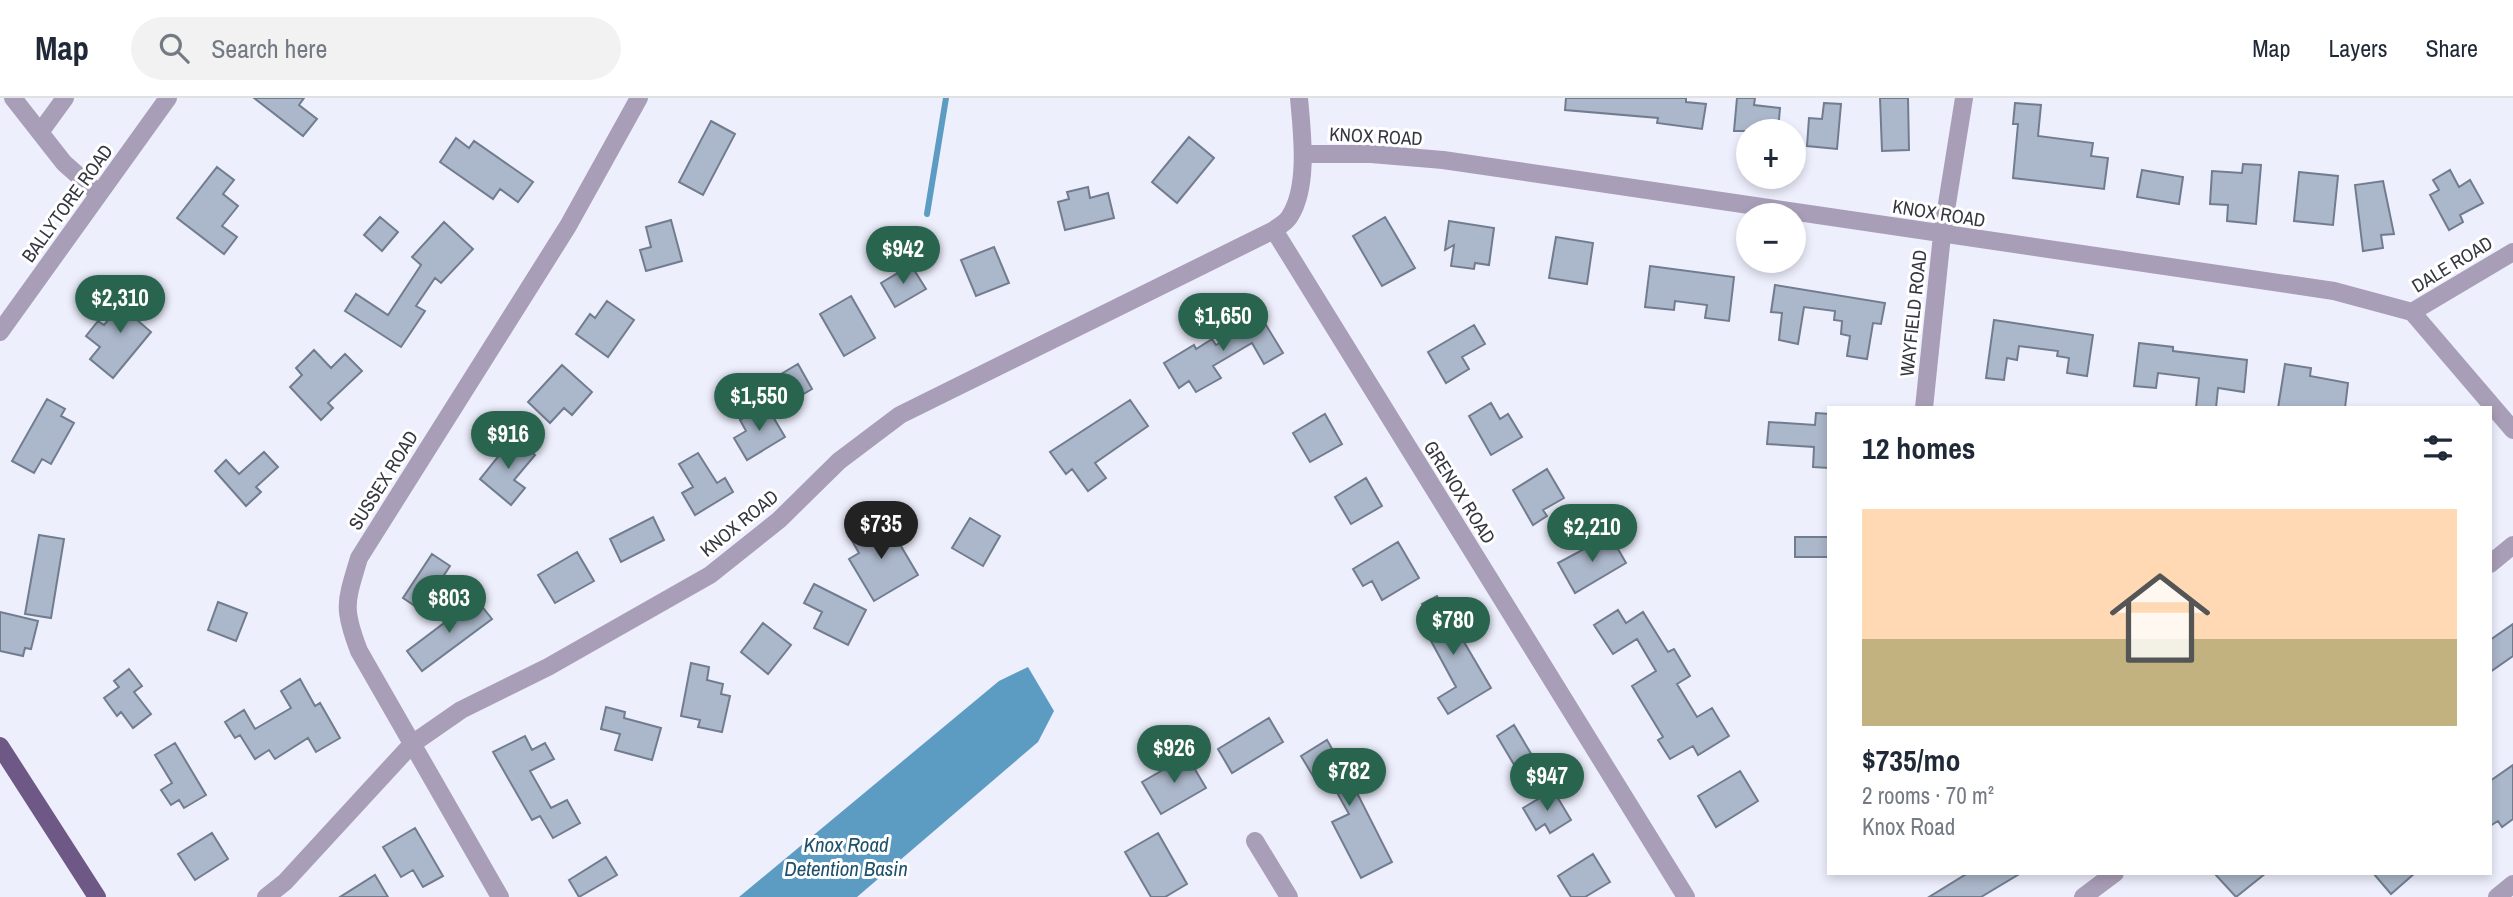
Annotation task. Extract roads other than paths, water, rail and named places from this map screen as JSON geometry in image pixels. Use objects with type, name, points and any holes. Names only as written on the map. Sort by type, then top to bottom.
[{"type":"main road","points":[[0,746],[97,897]]},
{"type":"street","points":[[13,98],[64,163],[99,194]]},
{"type":"street","points":[[41,131],[65,98]]},
{"type":"street","name":"BALLYTORE ROAD","points":[[0,332],[168,98]]},
{"type":"street","name":"SUSSEX ROAD","points":[[500,897],[359,651],[346,617],[345,604],[359,558],[568,226],[639,98]]},
{"type":"street","points":[[1274,230],[1289,218],[1296,204],[1304,154],[1299,98]]},
{"type":"street","name":"WAYFIELD ROAD","points":[[1924,406],[1942,235],[1964,98]]},
{"type":"street","name":"KNOX ROAD","points":[[1304,154],[1371,154],[1443,160],[2334,291],[2412,312]]},
{"type":"street","name":"KNOX ROAD","points":[[266,897],[285,882],[412,744],[461,710],[548,667],[710,575],[779,520],[839,461],[900,415],[1274,230]]},
{"type":"street","name":"GRENOX ROAD","points":[[1274,230],[1686,897]]},
{"type":"street","name":"DALE ROAD","points":[[2412,312],[2513,252]]},
{"type":"street","points":[[2412,312],[2513,430]]},
{"type":"street","points":[[2492,562],[2513,545]]},
{"type":"street","points":[[1255,841],[1289,897]]},
{"type":"street","points":[[2083,897],[2111,875]]},
{"type":"street","points":[[2497,897],[2513,884]]},
{"type":"water","name":"Knox Road Detention Basin","points":[[1028,667],[1054,711],[1038,742],[857,897],[739,897],[999,681]]},
{"type":"waterway","points":[[927,214],[946,98]]}]
